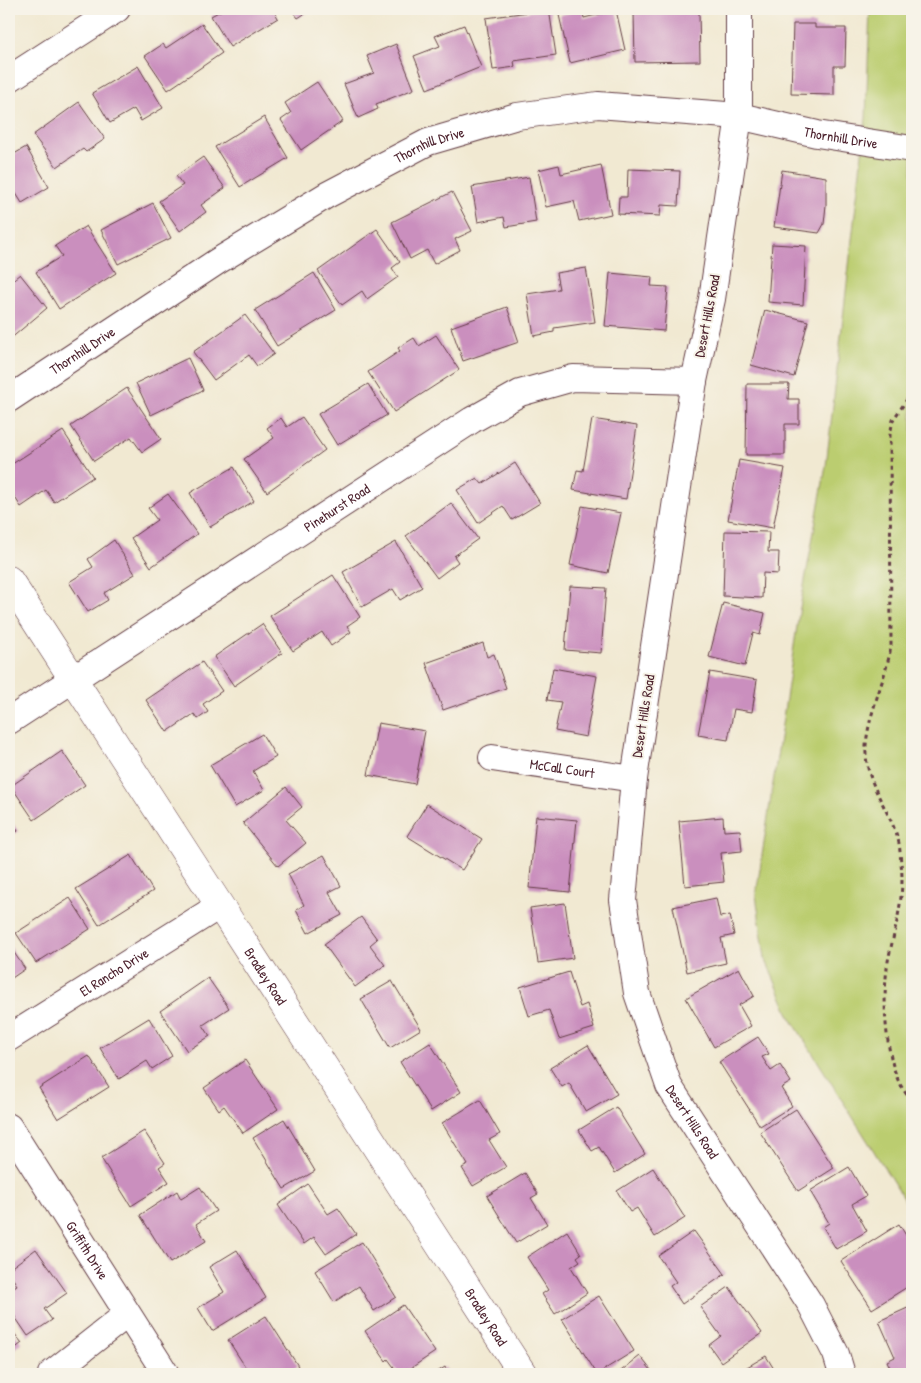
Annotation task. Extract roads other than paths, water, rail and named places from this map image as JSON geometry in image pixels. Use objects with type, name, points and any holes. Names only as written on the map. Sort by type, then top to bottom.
[{"type":"street","points":[[9,79],[118,9]]},
{"type":"street","name":"Desert Hills Road","points":[[739,9],[739,116],[712,299],[694,380],[634,779],[623,900],[637,993],[669,1086],[812,1305],[836,1354],[842,1374]]},
{"type":"street","name":"Thornhill Drive","points":[[9,398],[226,256],[327,195],[428,142],[517,116],[598,105],[739,116],[817,134],[912,149]]},
{"type":"street","name":"Pinehurst Road","points":[[9,721],[464,425],[520,393],[573,378],[694,380]]},
{"type":"street","name":"Bradley Road","points":[[9,580],[523,1374]]},
{"type":"street","name":"McCall Court","points":[[492,758],[634,779]]},
{"type":"street","name":"El Rancho Drive","points":[[9,1038],[219,906]]},
{"type":"street","name":"Griffith Drive","points":[[9,1127],[126,1315],[166,1374]]},
{"type":"street","points":[[51,1374],[126,1315]]}]
